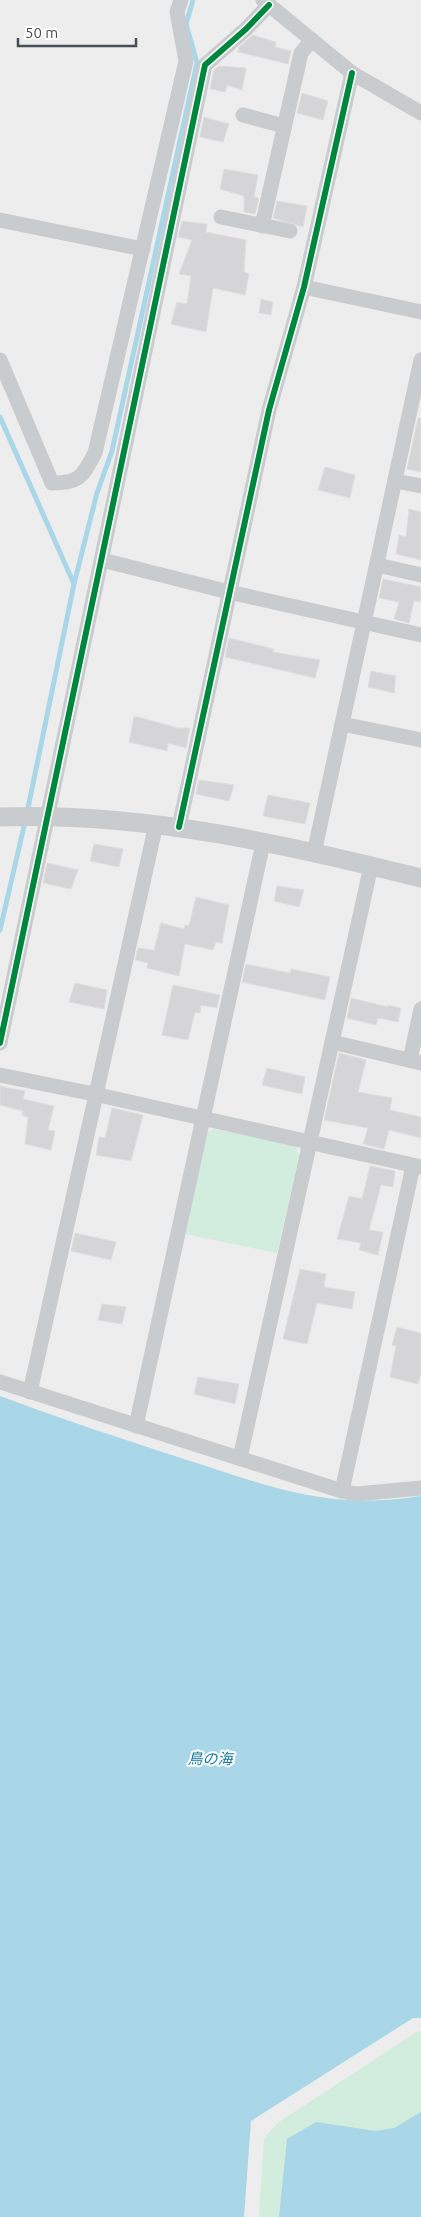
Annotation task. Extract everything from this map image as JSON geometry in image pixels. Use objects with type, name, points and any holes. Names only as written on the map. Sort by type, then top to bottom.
[{"type":"street","points":[[0,360],[52,483],[70,483],[82,477],[95,454],[186,61],[177,12],[181,0]]},
{"type":"street","points":[[0,1043],[42,816],[102,560],[205,65],[246,29],[266,2],[352,73],[421,113]]},
{"type":"street","points":[[262,226],[301,53],[312,40]]},
{"type":"street","points":[[179,827],[269,410],[304,287],[352,73]]},
{"type":"street","points":[[243,115],[284,126]]},
{"type":"street","points":[[221,217],[290,232]]},
{"type":"street","points":[[0,220],[143,249]]},
{"type":"street","points":[[304,287],[421,312]]},
{"type":"street","points":[[314,852],[395,481],[417,402],[421,360]]},
{"type":"street","points":[[395,481],[421,486]]},
{"type":"street","points":[[102,560],[229,592],[421,635]]},
{"type":"street","points":[[377,565],[421,575]]},
{"type":"street","points":[[342,724],[421,740]]},
{"type":"street","points":[[4,816],[42,816],[179,827],[314,852],[421,878]]},
{"type":"street","points":[[30,1392],[94,1094],[156,824]]},
{"type":"street","points":[[136,1426],[263,843]]},
{"type":"street","points":[[240,1458],[371,866]]},
{"type":"street","points":[[332,1042],[416,1061],[421,1009]]},
{"type":"street","points":[[0,1075],[417,1166],[342,1491]]},
{"type":"street","points":[[0,1382],[342,1491],[356,1494],[421,1488]]},
{"type":"green space","points":[[214,1129],[295,1145],[299,1155],[277,1253],[185,1234],[207,1133]]},
{"type":"green space","points":[[418,2031],[421,2031],[421,2217],[259,2217],[264,2138],[279,2122]]},
{"type":"water","name":"鳥の海","points":[[0,1396],[246,1479],[301,1494],[358,1500],[388,1500],[421,1496],[421,2018],[413,2018],[251,2121],[244,2217],[0,2217]]},
{"type":"water","points":[[421,2112],[421,2217],[279,2217],[287,2139],[316,2122],[376,2131],[394,2128]]},
{"type":"building","points":[[253,35],[276,42],[275,47],[291,51],[288,64],[238,52],[239,47]]},
{"type":"building","points":[[219,66],[246,68],[242,90],[227,85],[225,92],[210,89],[214,70]]},
{"type":"building","points":[[302,93],[328,101],[323,120],[297,113]]},
{"type":"building","points":[[204,117],[229,124],[223,142],[200,137]]},
{"type":"building","points":[[224,169],[258,175],[254,197],[259,198],[255,214],[244,212],[244,196],[220,189]]},
{"type":"building","points":[[277,201],[307,206],[303,227],[273,218]]},
{"type":"building","points":[[182,221],[207,224],[206,232],[246,240],[244,272],[249,274],[245,295],[213,288],[206,332],[171,324],[177,302],[187,304],[191,276],[179,274],[192,240],[178,237]]},
{"type":"building","points":[[261,299],[273,302],[271,315],[259,313]]},
{"type":"building","points":[[418,418],[421,418],[421,472],[407,469]]},
{"type":"building","points":[[325,467],[355,475],[350,498],[318,490]]},
{"type":"building","points":[[409,509],[421,512],[421,560],[396,554],[399,535],[406,537]]},
{"type":"building","points":[[383,579],[421,587],[421,602],[414,601],[409,623],[394,619],[399,602],[379,598]]},
{"type":"building","points":[[229,638],[274,649],[273,652],[320,660],[315,678],[225,657]]},
{"type":"building","points":[[371,671],[396,676],[394,693],[368,687]]},
{"type":"building","points":[[134,716],[178,728],[190,728],[186,748],[168,743],[167,751],[129,742]]},
{"type":"building","points":[[199,780],[234,785],[229,801],[196,794]]},
{"type":"building","points":[[268,795],[310,803],[305,824],[263,816]]},
{"type":"building","points":[[94,844],[123,849],[119,867],[90,861]]},
{"type":"building","points":[[47,863],[78,870],[71,889],[43,883]]},
{"type":"building","points":[[277,886],[304,890],[299,907],[274,901]]},
{"type":"building","points":[[196,897],[229,905],[222,943],[216,942],[213,950],[185,944],[179,976],[147,968],[148,963],[135,960],[138,948],[154,950],[161,923],[184,929],[185,925],[189,926]]},
{"type":"building","points":[[246,964],[290,973],[291,969],[330,977],[325,1000],[242,982]]},
{"type":"building","points":[[75,983],[107,990],[104,1009],[69,1002]]},
{"type":"building","points":[[173,985],[220,995],[217,1008],[201,1005],[200,1013],[195,1012],[188,1040],[162,1035]]},
{"type":"building","points":[[351,998],[388,1007],[388,1005],[401,1008],[398,1022],[378,1018],[376,1025],[347,1018]]},
{"type":"building","points":[[339,1053],[366,1060],[358,1092],[392,1098],[390,1110],[421,1117],[421,1138],[389,1130],[384,1149],[363,1144],[368,1128],[324,1120]]},
{"type":"building","points":[[267,1068],[305,1077],[302,1094],[262,1085]]},
{"type":"building","points":[[0,1086],[25,1091],[23,1099],[54,1106],[48,1130],[55,1131],[51,1150],[25,1144],[28,1117],[22,1115],[23,1111],[0,1105]]},
{"type":"building","points":[[112,1108],[143,1115],[131,1161],[96,1155],[99,1137],[105,1138]]},
{"type":"building","points":[[370,1166],[395,1171],[393,1187],[381,1185],[369,1230],[383,1232],[378,1255],[359,1250],[361,1243],[337,1239],[349,1196],[362,1199]]},
{"type":"building","points":[[75,1233],[116,1242],[111,1260],[71,1251]]},
{"type":"building","points":[[300,1269],[326,1274],[324,1287],[355,1292],[352,1309],[317,1303],[307,1344],[283,1339]]},
{"type":"building","points":[[102,1304],[126,1307],[122,1324],[98,1320]]},
{"type":"building","points":[[397,1327],[421,1333],[421,1373],[418,1384],[390,1377],[396,1346],[392,1345]]},
{"type":"building","points":[[198,1377],[239,1384],[235,1404],[194,1394]]},
{"type":"waterway","points":[[74,584],[97,493],[112,451],[197,63],[186,24],[193,0]]},
{"type":"waterway","points":[[0,417],[74,584],[27,813]]},
{"type":"waterway","points":[[0,930],[25,822]]},
{"type":"cycle path","points":[[0,1043],[205,65],[246,29],[269,5]]},
{"type":"cycle path","points":[[179,827],[269,410],[304,287],[352,73]]}]
